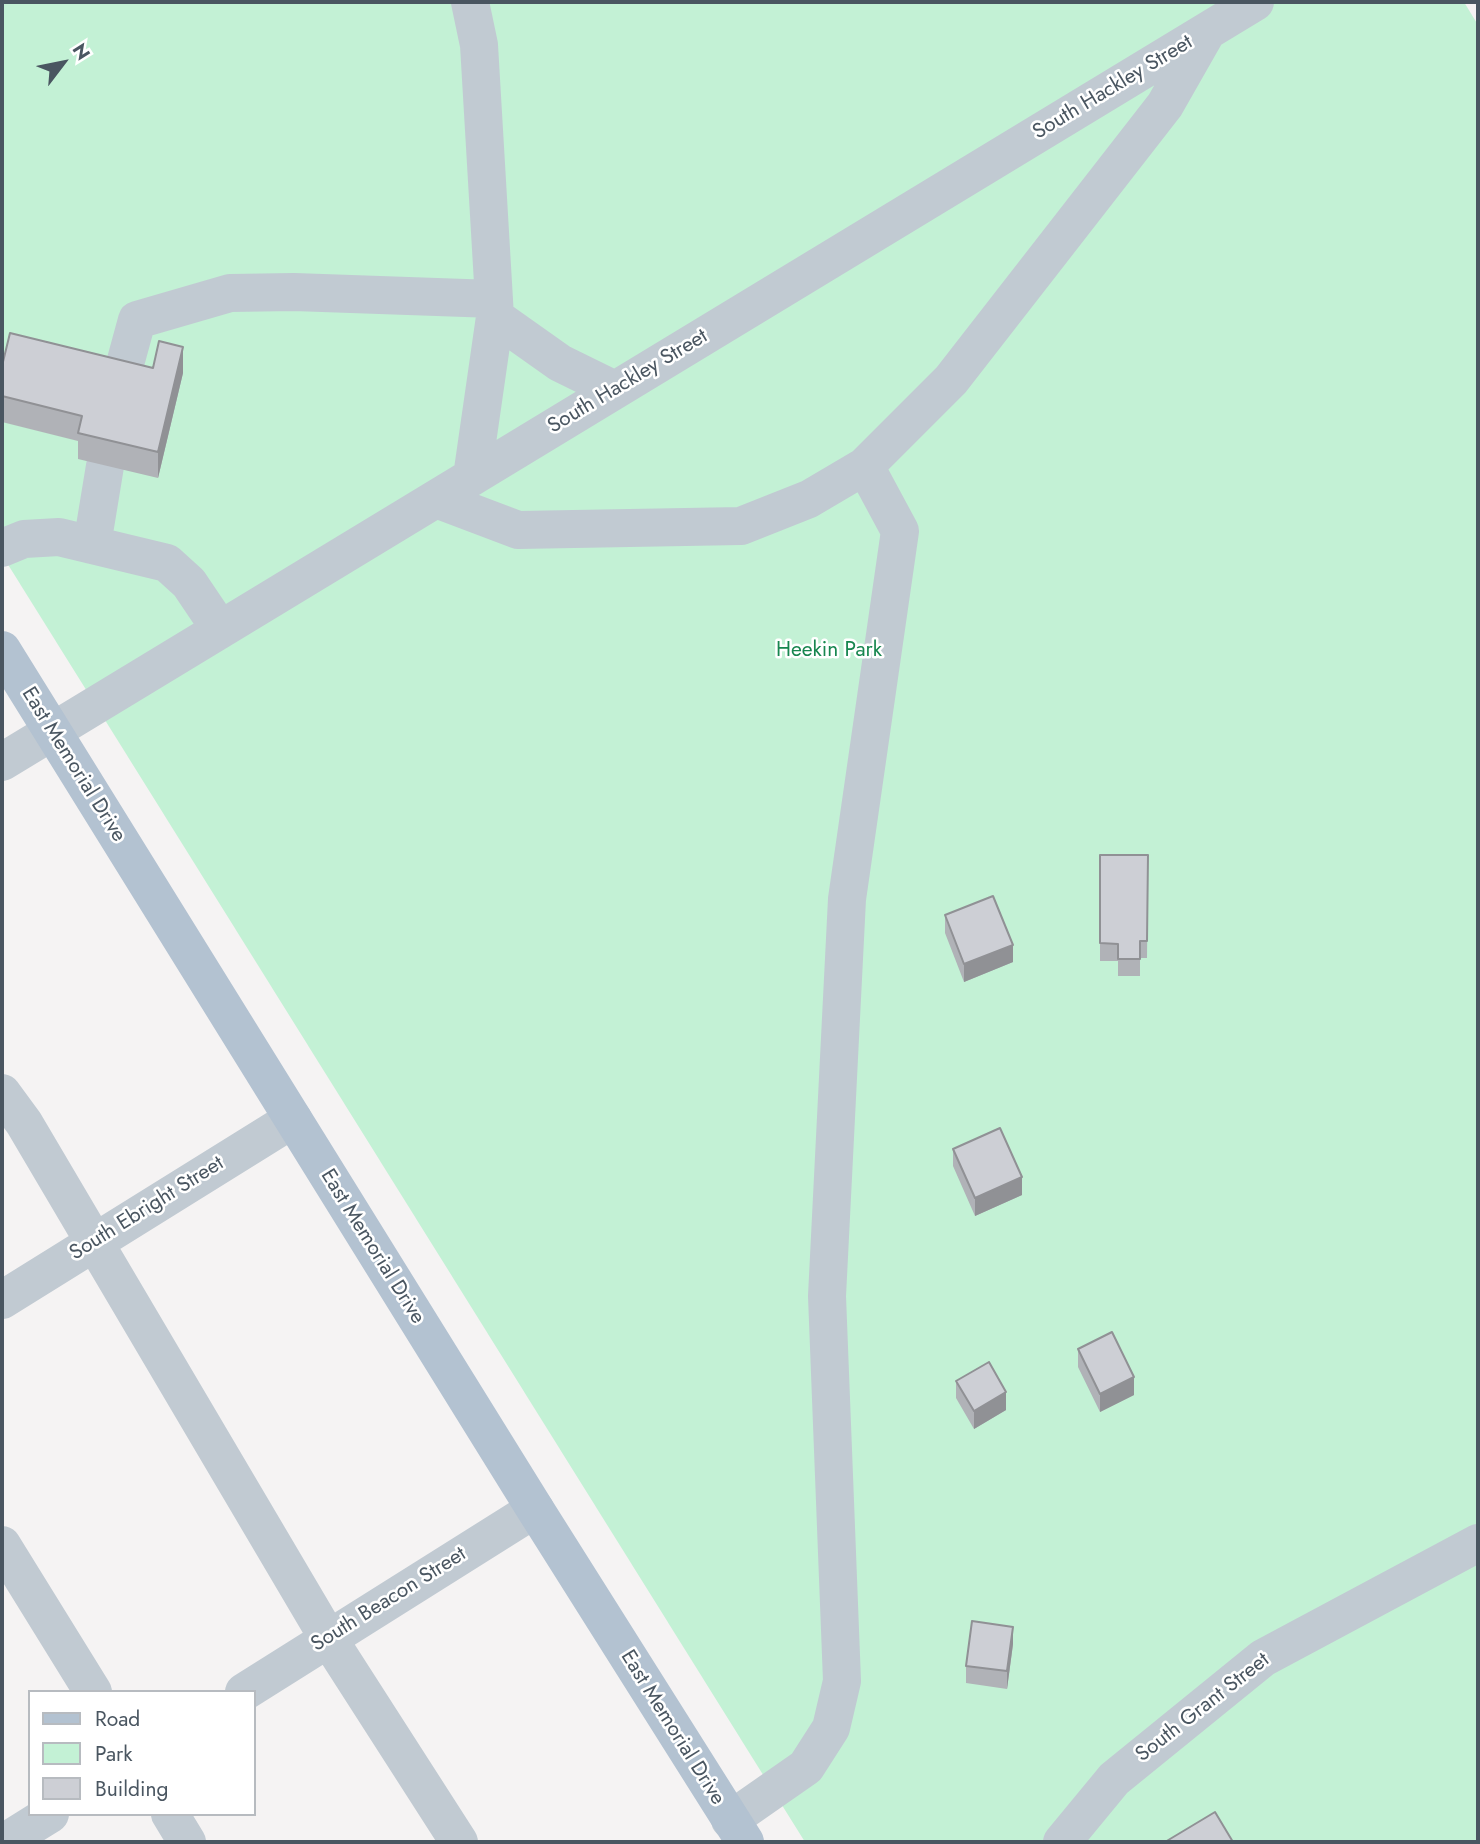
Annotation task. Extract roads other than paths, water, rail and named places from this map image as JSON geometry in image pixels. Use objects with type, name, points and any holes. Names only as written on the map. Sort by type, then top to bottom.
[{"type":"main road","name":"East Memorial Drive","points":[[2,650],[738,1831]]},
{"type":"street","points":[[470,2],[479,45],[495,308],[472,477]]},
{"type":"street","name":"South Hackley Street","points":[[2,762],[1255,2]]},
{"type":"street","points":[[436,499],[517,530],[740,526],[808,499],[865,466],[951,380],[1164,105],[1208,30]]},
{"type":"street","points":[[119,386],[137,320],[230,293],[295,292],[495,308],[560,363],[615,390]]},
{"type":"street","points":[[92,545],[106,466]]},
{"type":"street","points":[[738,1831],[806,1767],[831,1728],[842,1681],[827,1296],[847,899],[900,531],[865,466]]},
{"type":"street","points":[[2,548],[24,538],[60,537],[167,563],[189,583],[220,629]]},
{"type":"street","points":[[2,1093],[24,1123],[328,1638],[460,1842]]},
{"type":"street","name":"South Ebright Street","points":[[2,1300],[293,1119]]},
{"type":"street","name":"South Beacon Street","points":[[247,1690],[535,1509]]},
{"type":"street","name":"South Grant Street","points":[[1062,1842],[1114,1779],[1263,1658],[1478,1543]]},
{"type":"street","points":[[5,1559],[92,1690]]},
{"type":"street","points":[[5,1842],[47,1816]]},
{"type":"street","points":[[171,1816],[187,1842]]},
{"type":"park label","name":"Heekin Park","points":[[829,651]]}]
